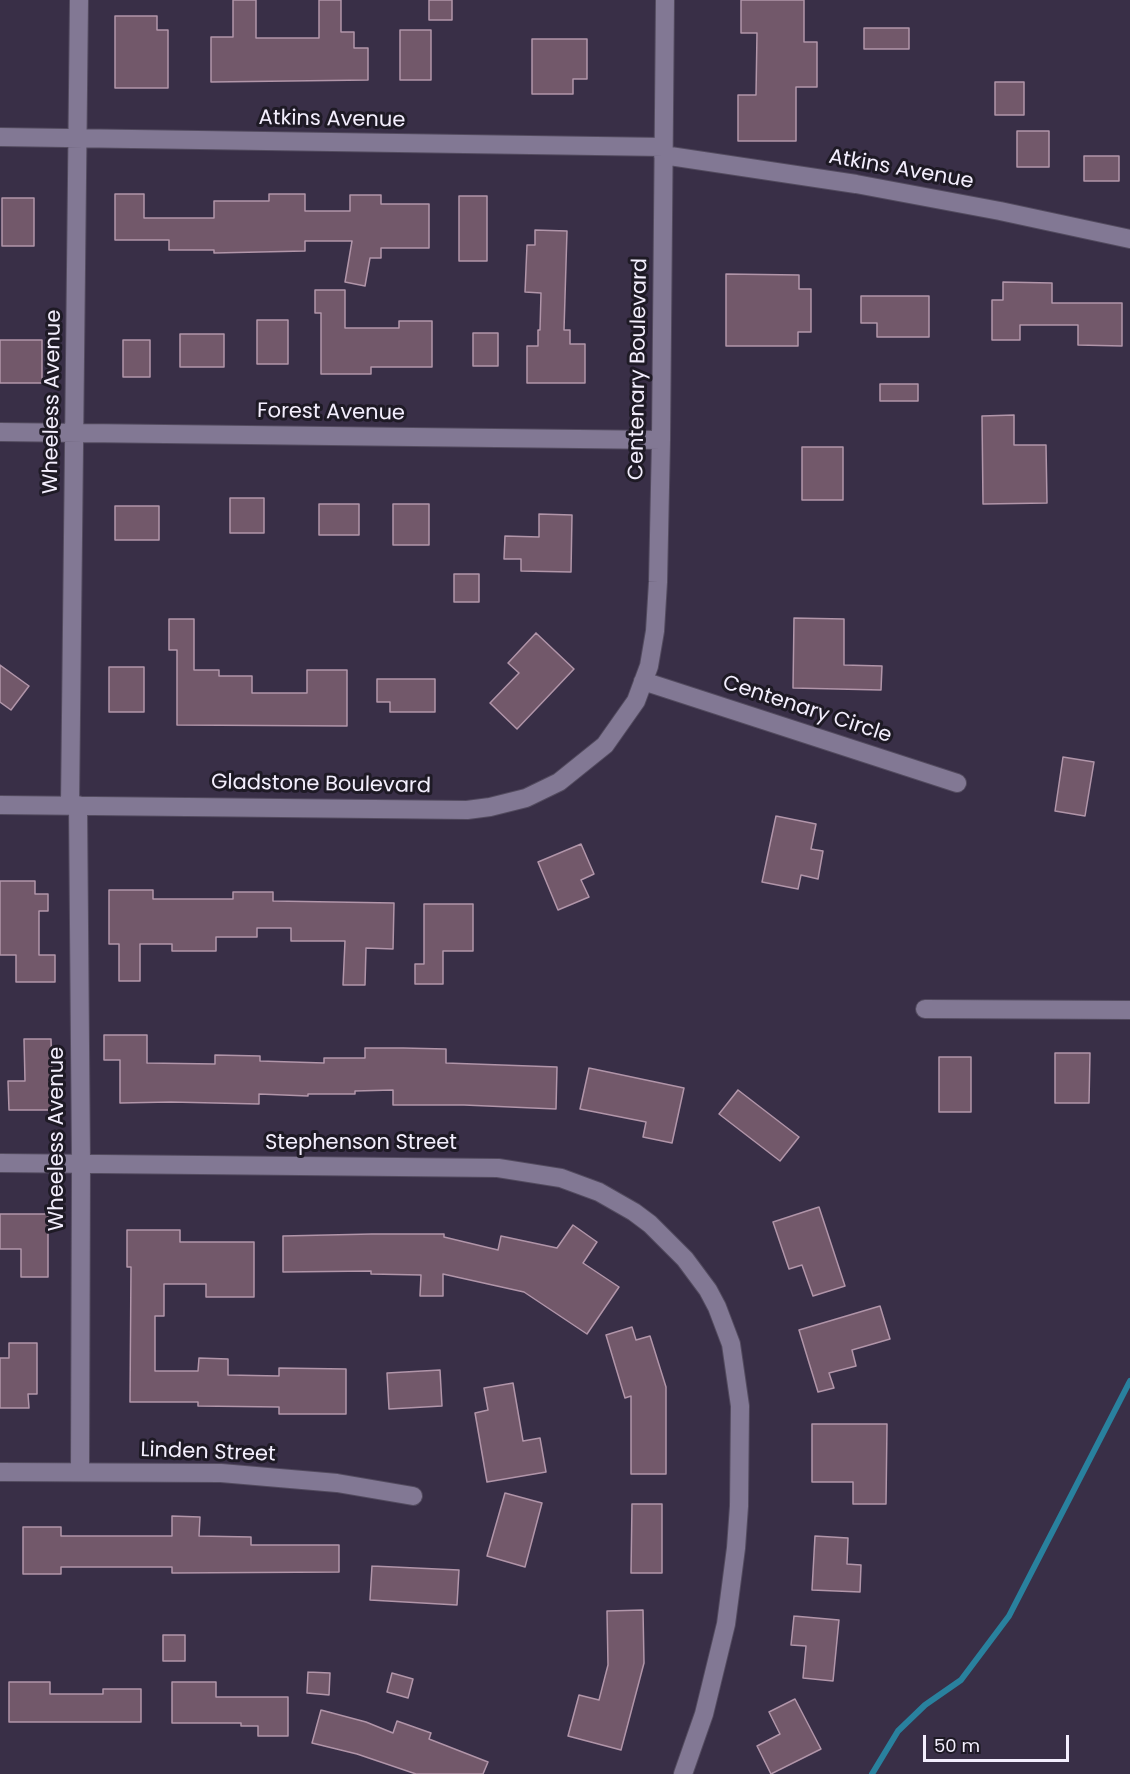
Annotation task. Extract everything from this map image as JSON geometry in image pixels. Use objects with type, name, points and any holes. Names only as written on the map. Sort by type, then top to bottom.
[{"type":"street","name":"Wheeless Avenue","points":[[79,0],[74,434],[74,805],[81,1164],[80,1473]]},
{"type":"street","name":"Centenary Boulevard","points":[[617,730],[636,701],[644,681],[655,631],[661,440],[665,0]]},
{"type":"street","name":"Atkins Avenue","points":[[0,137],[663,151],[1000,211],[1130,239]]},
{"type":"street","name":"Forest Avenue","points":[[0,432],[661,440]]},
{"type":"street","name":"Centenary Circle","points":[[644,681],[957,783]]},
{"type":"street","name":"Gladstone Boulevard","points":[[0,805],[467,810],[526,798],[560,782],[589,760],[617,730]]},
{"type":"street","points":[[925,1009],[1130,1010]]},
{"type":"street","name":"Stephenson Street","points":[[0,1163],[498,1168],[540,1173],[599,1192],[634,1212],[665,1238],[708,1290],[717,1307],[730,1344],[740,1406],[739,1506],[736,1548],[719,1659],[704,1714],[683,1774]]},
{"type":"street","name":"Linden Street","points":[[0,1472],[221,1473],[337,1483],[413,1496]]},
{"type":"building","points":[[233,0],[256,0],[256,38],[319,38],[319,0],[341,0],[341,32],[354,32],[354,48],[368,48],[368,80],[211,82],[211,37],[233,37]]},
{"type":"building","points":[[429,0],[452,0],[452,20],[429,20]]},
{"type":"building","points":[[741,0],[804,0],[804,42],[817,42],[817,87],[796,87],[796,141],[738,141],[738,95],[756,95],[757,33],[741,33]]},
{"type":"building","points":[[115,16],[157,16],[157,30],[168,30],[168,88],[115,88]]},
{"type":"building","points":[[864,28],[909,28],[909,49],[864,49]]},
{"type":"building","points":[[400,30],[431,30],[431,80],[400,80]]},
{"type":"building","points":[[532,39],[587,39],[587,79],[573,79],[573,94],[532,94]]},
{"type":"building","points":[[995,82],[1024,82],[1024,115],[995,115]]},
{"type":"building","points":[[1017,131],[1049,131],[1049,167],[1017,167]]},
{"type":"building","points":[[1084,156],[1119,156],[1119,181],[1084,181]]},
{"type":"building","points":[[115,194],[144,194],[144,218],[214,218],[214,201],[269,201],[269,194],[305,194],[305,211],[350,211],[350,195],[381,195],[381,204],[429,204],[429,248],[381,248],[381,258],[370,258],[365,286],[345,282],[352,241],[305,241],[305,251],[214,253],[214,250],[169,250],[169,240],[115,240]]},
{"type":"building","points":[[459,196],[487,196],[487,261],[459,261]]},
{"type":"building","points":[[2,198],[34,198],[34,246],[2,246]]},
{"type":"building","points":[[535,230],[567,231],[564,330],[570,330],[570,344],[585,344],[585,383],[527,383],[527,346],[538,346],[538,330],[540,330],[541,293],[525,292],[527,245],[535,245]]},
{"type":"building","points":[[726,274],[799,275],[799,289],[811,289],[811,332],[798,332],[798,346],[726,346]]},
{"type":"building","points":[[1003,282],[1052,283],[1052,303],[1122,303],[1122,346],[1078,345],[1078,325],[1020,325],[1020,340],[992,340],[992,300],[1003,300]]},
{"type":"building","points":[[315,290],[345,290],[345,328],[399,328],[399,321],[432,321],[432,367],[371,367],[371,374],[321,374],[321,313],[315,313]]},
{"type":"building","points":[[861,296],[929,296],[929,337],[877,337],[877,323],[861,323]]},
{"type":"building","points":[[257,320],[288,320],[288,364],[257,364]]},
{"type":"building","points":[[473,333],[498,333],[498,366],[473,366]]},
{"type":"building","points":[[180,334],[224,334],[224,367],[180,367]]},
{"type":"building","points":[[0,340],[42,340],[42,383],[0,383]]},
{"type":"building","points":[[123,340],[150,340],[150,377],[123,377]]},
{"type":"building","points":[[880,384],[918,384],[918,401],[880,401]]},
{"type":"building","points":[[1014,415],[1014,445],[1046,445],[1047,503],[983,504],[982,416]]},
{"type":"building","points":[[802,447],[843,447],[843,500],[802,500]]},
{"type":"building","points":[[230,498],[264,498],[264,533],[230,533]]},
{"type":"building","points":[[319,504],[359,504],[359,535],[319,535]]},
{"type":"building","points":[[393,504],[429,504],[429,545],[393,545]]},
{"type":"building","points":[[115,506],[159,506],[159,540],[115,540]]},
{"type":"building","points":[[539,514],[572,515],[571,572],[521,571],[521,559],[504,559],[505,536],[539,537]]},
{"type":"building","points":[[454,574],[479,574],[479,602],[454,602]]},
{"type":"building","points":[[794,618],[844,619],[844,665],[882,666],[881,690],[793,688]]},
{"type":"building","points":[[169,619],[194,619],[194,670],[219,670],[219,676],[252,676],[252,693],[307,693],[307,670],[347,670],[347,726],[177,725],[177,650],[169,650]]},
{"type":"building","points":[[536,633],[574,669],[517,729],[490,703],[519,673],[508,663]]},
{"type":"building","points":[[0,665],[29,686],[11,710],[0,702]]},
{"type":"building","points":[[109,667],[144,667],[144,712],[109,712]]},
{"type":"building","points":[[377,679],[435,679],[435,712],[390,712],[390,702],[377,702]]},
{"type":"building","points":[[1063,757],[1094,762],[1085,816],[1055,811]]},
{"type":"building","points":[[776,816],[816,824],[811,849],[823,851],[818,879],[801,875],[798,889],[762,882]]},
{"type":"building","points":[[581,844],[594,874],[581,880],[589,897],[558,910],[538,862]]},
{"type":"building","points":[[0,881],[35,881],[35,894],[48,894],[48,911],[39,911],[39,955],[55,955],[55,982],[16,982],[16,955],[0,955]]},
{"type":"building","points":[[109,890],[153,890],[153,899],[233,899],[233,892],[273,892],[273,901],[394,903],[393,949],[366,948],[365,985],[343,985],[345,941],[291,941],[291,928],[257,928],[257,937],[216,937],[216,951],[172,951],[172,944],[140,944],[140,981],[119,981],[119,944],[109,944]]},
{"type":"building","points":[[424,904],[473,904],[473,951],[443,951],[443,984],[415,984],[415,964],[424,964]]},
{"type":"building","points":[[104,1035],[147,1035],[147,1063],[215,1064],[215,1055],[260,1056],[260,1061],[324,1063],[324,1058],[365,1058],[365,1048],[403,1048],[446,1049],[446,1063],[557,1067],[556,1109],[393,1105],[393,1090],[355,1091],[355,1094],[308,1094],[308,1096],[259,1094],[259,1104],[120,1103],[120,1060],[104,1060]]},
{"type":"building","points":[[24,1039],[51,1039],[53,1110],[9,1110],[8,1081],[25,1081]]},
{"type":"building","points":[[1055,1053],[1090,1053],[1089,1103],[1055,1103]]},
{"type":"building","points":[[939,1057],[971,1057],[971,1112],[939,1112]]},
{"type":"building","points":[[589,1068],[684,1088],[672,1143],[643,1137],[646,1122],[580,1109]]},
{"type":"building","points":[[738,1090],[799,1137],[780,1161],[719,1114]]},
{"type":"building","points":[[819,1207],[845,1286],[813,1296],[802,1265],[789,1269],[773,1222]]},
{"type":"building","points":[[0,1214],[48,1214],[48,1277],[21,1277],[21,1249],[0,1249]]},
{"type":"building","points":[[573,1225],[597,1242],[583,1263],[619,1287],[587,1334],[524,1292],[443,1274],[443,1296],[420,1296],[421,1275],[371,1274],[371,1271],[283,1272],[283,1236],[444,1234],[444,1237],[498,1250],[501,1236],[557,1248]]},
{"type":"building","points":[[127,1230],[180,1230],[180,1242],[254,1242],[254,1297],[206,1297],[206,1284],[164,1284],[164,1316],[155,1316],[155,1371],[198,1371],[199,1358],[228,1359],[228,1375],[279,1376],[279,1368],[346,1369],[346,1414],[279,1414],[279,1407],[198,1406],[198,1402],[130,1402],[131,1267],[127,1267]]},
{"type":"building","points":[[880,1306],[890,1339],[852,1350],[856,1366],[829,1373],[834,1388],[818,1392],[799,1330]]},
{"type":"building","points":[[632,1327],[636,1340],[650,1336],[666,1387],[666,1474],[631,1474],[631,1396],[625,1398],[606,1335]]},
{"type":"building","points":[[9,1343],[37,1343],[37,1394],[28,1394],[29,1408],[0,1408],[0,1358],[9,1358]]},
{"type":"building","points":[[440,1370],[442,1406],[389,1409],[387,1373]]},
{"type":"building","points":[[513,1383],[523,1441],[540,1438],[546,1472],[487,1482],[475,1413],[488,1410],[484,1388]]},
{"type":"building","points":[[812,1424],[887,1424],[886,1504],[853,1504],[853,1482],[812,1482]]},
{"type":"building","points":[[505,1493],[542,1503],[525,1567],[487,1556]]},
{"type":"building","points":[[632,1504],[662,1504],[662,1573],[631,1573]]},
{"type":"building","points":[[172,1516],[200,1517],[199,1536],[251,1537],[251,1545],[339,1545],[339,1572],[172,1573],[172,1567],[61,1567],[61,1574],[23,1574],[23,1527],[61,1527],[61,1536],[172,1536]]},
{"type":"building","points":[[815,1536],[848,1538],[847,1564],[861,1565],[860,1592],[812,1590]]},
{"type":"building","points":[[372,1566],[459,1570],[457,1605],[370,1600]]},
{"type":"building","points":[[643,1610],[644,1663],[621,1750],[568,1736],[579,1695],[599,1700],[608,1665],[607,1611]]},
{"type":"building","points":[[794,1616],[839,1620],[833,1681],[803,1678],[806,1646],[791,1645]]},
{"type":"building","points":[[163,1635],[185,1635],[185,1661],[163,1661]]},
{"type":"building","points":[[308,1672],[330,1673],[329,1695],[307,1693]]},
{"type":"building","points":[[392,1673],[413,1679],[408,1698],[387,1692]]},
{"type":"building","points":[[9,1682],[50,1682],[50,1694],[103,1694],[103,1689],[141,1689],[141,1722],[9,1722]]},
{"type":"building","points":[[172,1682],[216,1682],[216,1697],[288,1697],[288,1736],[258,1736],[258,1726],[241,1726],[241,1723],[172,1723]]},
{"type":"building","points":[[795,1699],[821,1749],[771,1774],[757,1746],[780,1734],[769,1712]]},
{"type":"building","points":[[321,1710],[366,1722],[393,1733],[397,1721],[431,1733],[429,1739],[488,1762],[483,1774],[416,1774],[357,1754],[312,1743]]},
{"type":"waterway","points":[[872,1774],[898,1731],[925,1705],[961,1680],[1009,1616],[1130,1381]]}]
